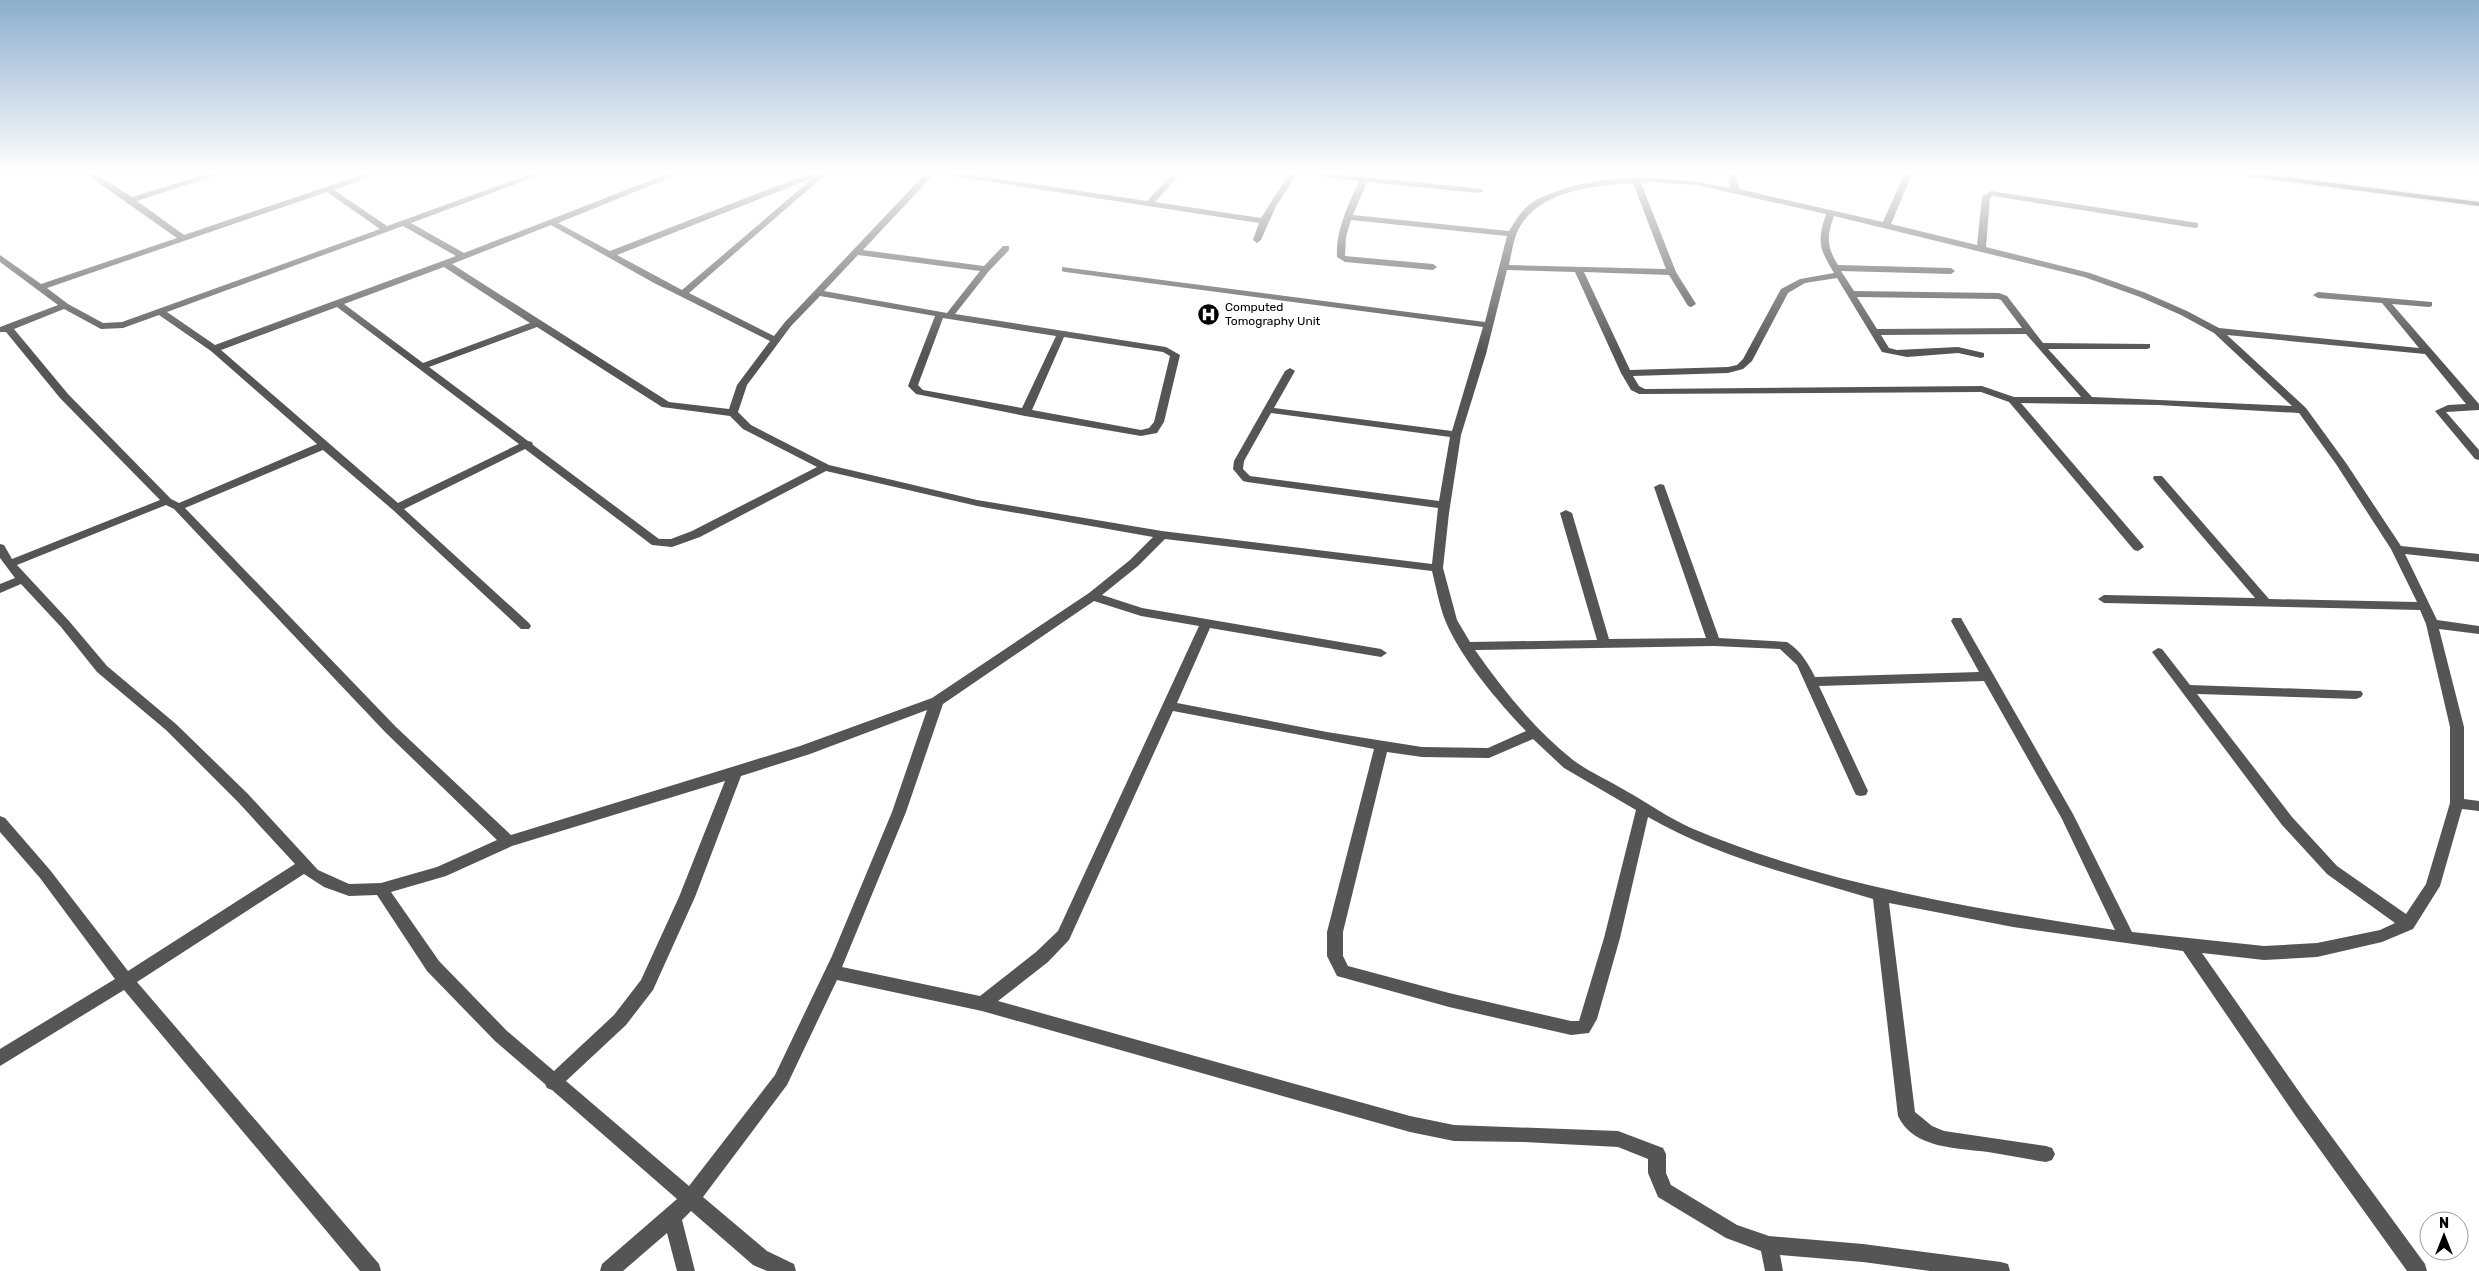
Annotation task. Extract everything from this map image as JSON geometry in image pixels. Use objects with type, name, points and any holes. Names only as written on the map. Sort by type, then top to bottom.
[{"type":"street","points":[[176,233],[184,239]]},
{"type":"street","points":[[40,287],[201,233]]},
{"type":"street","points":[[0,258],[65,306],[101,326],[123,324],[160,312],[377,233]]},
{"type":"street","points":[[422,233],[462,256]]},
{"type":"street","points":[[214,349],[445,264],[521,233]]},
{"type":"street","points":[[571,233],[683,294],[775,340]]},
{"type":"street","points":[[609,255],[664,233]]},
{"type":"street","points":[[683,294],[753,233]]},
{"type":"street","points":[[733,414],[742,385],[775,340],[873,233]]},
{"type":"street","points":[[1257,240],[1259,233]]},
{"type":"street","points":[[1344,233],[1340,248],[1341,257],[1348,260],[1433,267]]},
{"type":"street","points":[[1506,233],[1512,234],[1456,435],[1437,568],[1451,620],[1466,646],[1498,693],[1535,733],[1569,764],[1643,809],[1684,831],[1768,862],[1880,895],[2013,921],[2127,938],[2264,953],[2317,950],[2382,936],[2408,924],[2432,886],[2457,803],[2457,726],[2426,606],[2397,549],[2342,463],[2302,410],[2217,332],[2184,313],[2087,275],[1918,233]]},
{"type":"street","points":[[1657,233],[1672,272],[1691,304]]},
{"type":"street","points":[[1824,233],[1829,258],[1885,350],[1890,352],[1961,350],[1981,355]]},
{"type":"street","points":[[1981,250],[1983,233]]},
{"type":"street","points":[[818,293],[945,315],[1166,350],[1175,355],[1159,422],[1153,431],[1141,432],[1025,413],[920,392],[913,386],[945,315],[1006,248]]},
{"type":"street","points":[[855,252],[986,269]]},
{"type":"street","points":[[445,264],[666,405],[733,414],[747,427],[824,467],[977,503],[1162,534],[1437,568]]},
{"type":"street","points":[[1502,267],[1672,272]]},
{"type":"street","points":[[1065,269],[1488,325]]},
{"type":"street","points":[[1578,269],[1626,373],[1635,388],[1643,392],[1982,389],[2013,400],[2088,399],[2302,410]]},
{"type":"street","points":[[1626,373],[1728,370],[1740,367],[1747,361],[1784,291],[1802,281],[1837,272],[1951,272]]},
{"type":"street","points":[[1851,294],[1999,296],[2004,298],[2040,346],[2088,399]]},
{"type":"street","points":[[2318,296],[2429,304]]},
{"type":"street","points":[[2386,301],[2425,351],[2476,407]]},
{"type":"street","points":[[337,303],[424,366],[656,542],[672,543],[696,534],[824,467]]},
{"type":"street","points":[[65,306],[4,329],[64,396],[173,504],[391,730],[508,842]]},
{"type":"street","points":[[160,312],[214,349],[323,446],[397,508],[525,626]]},
{"type":"street","points":[[424,366],[538,323]]},
{"type":"street","points":[[1874,332],[2028,331]]},
{"type":"street","points":[[2217,332],[2425,351]]},
{"type":"street","points":[[1025,413],[1061,334]]},
{"type":"street","points":[[2040,346],[2147,346]]},
{"type":"street","points":[[1290,371],[1239,461],[1238,469],[1247,479],[1445,505]]},
{"type":"street","points":[[2013,400],[2138,547]]},
{"type":"street","points":[[2476,407],[2448,408],[2440,411],[2479,457]]},
{"type":"street","points":[[1269,410],[1456,435]]},
{"type":"street","points":[[397,508],[528,444]]},
{"type":"street","points":[[9,564],[173,504],[323,446]]},
{"type":"street","points":[[2158,478],[2266,602]]},
{"type":"street","points":[[1660,488],[1714,642]]},
{"type":"street","points":[[1566,513],[1604,643]]},
{"type":"street","points":[[0,548],[9,564],[65,624],[102,669],[171,727],[243,798],[313,874],[329,883],[349,890],[381,889],[441,872],[508,842],[805,750],[937,701],[1093,596],[1134,563],[1162,534]]},
{"type":"street","points":[[2397,549],[2479,558]]},
{"type":"street","points":[[0,589],[22,579]]},
{"type":"street","points":[[1093,596],[1141,612],[1381,653]]},
{"type":"street","points":[[2104,599],[2426,606]]},
{"type":"street","points":[[1957,621],[1986,676],[2068,818],[2127,938]]},
{"type":"street","points":[[982,1004],[1042,957],[1064,935],[1206,624]]},
{"type":"street","points":[[2432,624],[2479,630]]},
{"type":"street","points":[[1466,646],[1714,642],[1783,645],[1791,650],[1802,663],[1861,791]]},
{"type":"street","points":[[2158,652],[2287,821],[2332,870],[2408,924]]},
{"type":"street","points":[[1810,682],[1986,676]]},
{"type":"street","points":[[2185,689],[2356,694]]},
{"type":"street","points":[[610,1271],[690,1199],[781,1080],[832,972],[899,812],[937,701]]},
{"type":"street","points":[[1169,706],[1327,737],[1422,752],[1489,754],[1535,733]]},
{"type":"street","points":[[1382,745],[1335,932],[1335,956],[1343,971],[1449,1000],[1571,1028],[1584,1028],[1589,1019],[1612,938],[1643,809]]},
{"type":"street","points":[[553,1083],[620,1020],[647,985],[687,897],[735,773]]},
{"type":"street","points":[[2457,803],[2479,806]]},
{"type":"street","points":[[0,822],[45,874],[126,981],[372,1271]]},
{"type":"street","points":[[0,1058],[126,981],[306,865]]},
{"type":"street","points":[[381,889],[433,966],[501,1036],[553,1083],[760,1258],[787,1271]]},
{"type":"street","points":[[1880,895],[1907,1116],[1918,1129],[1944,1141],[1988,1144],[2046,1154]]},
{"type":"street","points":[[2188,944],[2301,1109],[2418,1271]]},
{"type":"street","points":[[832,972],[982,1004],[1410,1124],[1454,1133],[1524,1134],[1618,1139],[1657,1154],[1657,1173],[1664,1191],[1732,1232],[1769,1245],[1863,1253],[2001,1271]]},
{"type":"street","points":[[672,1217],[686,1271]]},
{"type":"street","points":[[1769,1245],[1774,1271]]},
{"type":"place","name":"Computed Tomography Unit","points":[[1209,314]]}]
